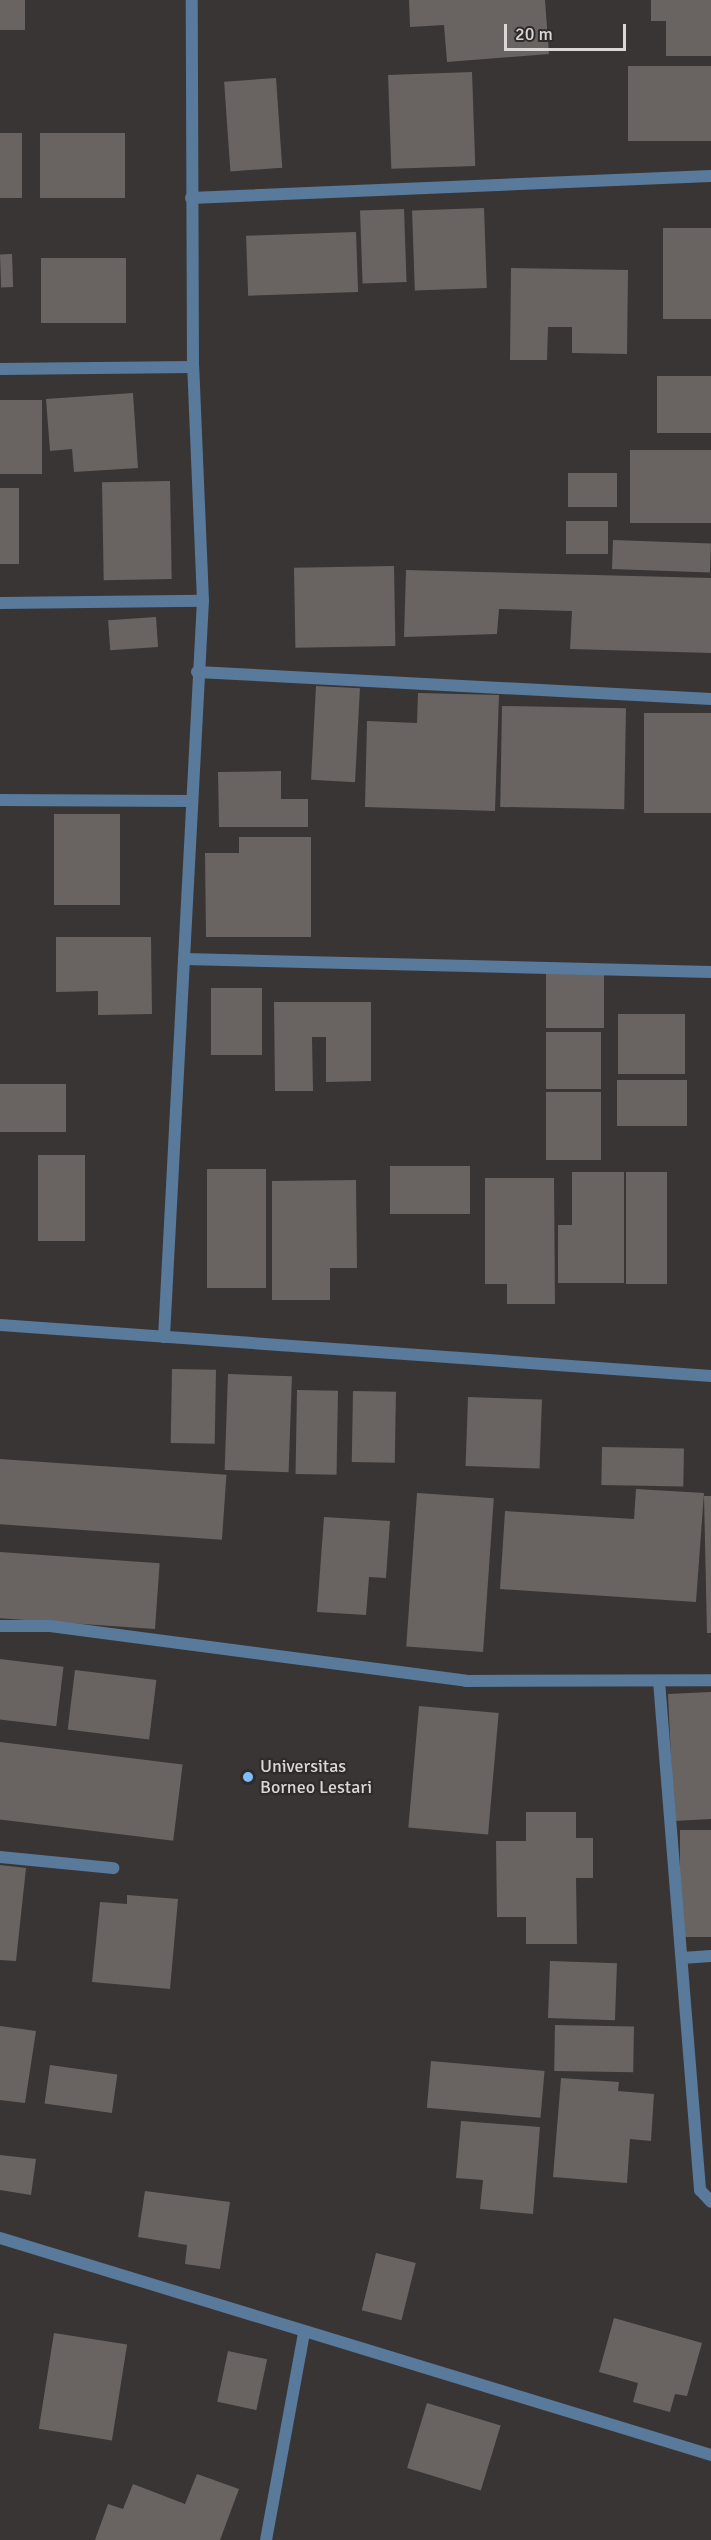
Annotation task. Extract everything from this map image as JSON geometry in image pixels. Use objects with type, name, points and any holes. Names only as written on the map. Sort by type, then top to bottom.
[{"type":"street","points":[[164,1337],[197,672],[203,601],[193,367],[192,0]]},
{"type":"street","points":[[191,198],[711,176]]},
{"type":"street","points":[[0,369],[193,367]]},
{"type":"street","points":[[0,603],[203,601]]},
{"type":"street","points":[[197,672],[711,699]]},
{"type":"street","points":[[0,800],[192,801]]},
{"type":"street","points":[[184,959],[711,972]]},
{"type":"street","points":[[0,1325],[711,1376]]},
{"type":"street","points":[[0,1626],[50,1626],[466,1681],[711,1680]]},
{"type":"street","points":[[659,1681],[700,2190],[711,2202]]},
{"type":"street","points":[[0,1857],[113,1868]]},
{"type":"street","points":[[682,1958],[711,1956]]},
{"type":"street","points":[[0,2238],[711,2455]]},
{"type":"street","points":[[266,2540],[304,2332]]},
{"type":"building","points":[[0,0],[25,0],[25,30],[0,30]]},
{"type":"building","points":[[409,0],[545,0],[549,54],[447,62],[444,25],[410,27]]},
{"type":"building","points":[[651,0],[711,0],[711,56],[666,56],[666,21],[651,21]]},
{"type":"building","points":[[628,66],[711,66],[711,141],[628,141]]},
{"type":"building","points":[[472,72],[475,166],[391,169],[388,75]]},
{"type":"building","points":[[276,78],[282,168],[230,171],[224,82]]},
{"type":"building","points":[[0,133],[22,133],[22,198],[0,198]]},
{"type":"building","points":[[40,133],[125,133],[125,198],[40,198]]},
{"type":"building","points":[[484,208],[487,288],[415,290],[412,211]]},
{"type":"building","points":[[404,209],[407,282],[363,283],[360,211]]},
{"type":"building","points":[[663,228],[711,228],[711,319],[663,319]]},
{"type":"building","points":[[356,232],[358,292],[248,296],[246,236]]},
{"type":"building","points":[[0,254],[12,254],[13,287],[1,287]]},
{"type":"building","points":[[41,258],[126,258],[126,323],[41,323]]},
{"type":"building","points":[[511,268],[628,270],[627,354],[572,353],[572,327],[548,327],[547,360],[510,360]]},
{"type":"building","points":[[657,376],[711,376],[711,433],[657,433]]},
{"type":"building","points":[[133,393],[138,468],[74,472],[72,449],[50,451],[46,399]]},
{"type":"building","points":[[0,400],[42,400],[42,474],[0,474]]},
{"type":"building","points":[[630,450],[711,450],[711,523],[630,523]]},
{"type":"building","points":[[568,473],[617,473],[617,507],[568,507]]},
{"type":"building","points":[[170,481],[172,579],[104,580],[102,482]]},
{"type":"building","points":[[0,488],[19,488],[19,564],[0,564]]},
{"type":"building","points":[[566,521],[608,521],[608,554],[566,554]]},
{"type":"building","points":[[613,540],[711,543],[710,572],[612,569]]},
{"type":"building","points":[[394,566],[395,646],[295,648],[294,568]]},
{"type":"building","points":[[406,570],[711,578],[711,653],[570,649],[572,611],[499,609],[497,634],[404,637]]},
{"type":"building","points":[[156,617],[158,647],[110,650],[108,620]]},
{"type":"building","points":[[316,686],[360,688],[355,782],[311,780]]},
{"type":"building","points":[[418,693],[499,695],[495,811],[365,807],[367,721],[417,723]]},
{"type":"building","points":[[502,706],[626,708],[624,809],[500,807]]},
{"type":"building","points":[[644,713],[711,713],[711,813],[644,813]]},
{"type":"building","points":[[281,771],[281,799],[308,799],[308,827],[219,827],[218,772]]},
{"type":"building","points":[[54,814],[120,814],[120,905],[54,905]]},
{"type":"building","points":[[239,837],[311,837],[311,937],[206,937],[205,853],[239,853]]},
{"type":"building","points":[[56,937],[151,937],[152,1014],[98,1015],[98,991],[56,992]]},
{"type":"building","points":[[546,973],[604,973],[604,1028],[546,1028]]},
{"type":"building","points":[[211,988],[262,988],[262,1055],[211,1055]]},
{"type":"building","points":[[274,1002],[371,1002],[371,1081],[326,1082],[326,1037],[312,1037],[313,1091],[275,1091]]},
{"type":"building","points":[[618,1014],[685,1014],[685,1074],[618,1074]]},
{"type":"building","points":[[546,1032],[601,1032],[601,1089],[546,1089]]},
{"type":"building","points":[[617,1080],[687,1080],[687,1126],[617,1126]]},
{"type":"building","points":[[0,1084],[66,1084],[66,1132],[0,1132]]},
{"type":"building","points":[[546,1092],[601,1092],[601,1160],[546,1160]]},
{"type":"building","points":[[38,1155],[85,1155],[85,1241],[38,1241]]},
{"type":"building","points":[[390,1166],[470,1166],[470,1214],[390,1214]]},
{"type":"building","points":[[207,1169],[266,1169],[266,1288],[207,1288]]},
{"type":"building","points":[[572,1172],[624,1172],[624,1283],[558,1283],[558,1225],[572,1225]]},
{"type":"building","points":[[626,1172],[667,1172],[667,1284],[626,1284]]},
{"type":"building","points":[[485,1178],[554,1178],[555,1304],[507,1304],[507,1284],[485,1284]]},
{"type":"building","points":[[356,1180],[357,1268],[330,1268],[330,1300],[272,1300],[272,1181]]},
{"type":"building","points":[[172,1369],[216,1370],[215,1444],[171,1443]]},
{"type":"building","points":[[228,1374],[292,1376],[289,1472],[225,1470]]},
{"type":"building","points":[[297,1390],[338,1391],[337,1475],[296,1474]]},
{"type":"building","points":[[353,1391],[396,1392],[395,1463],[352,1462]]},
{"type":"building","points":[[468,1397],[542,1400],[540,1469],[466,1466]]},
{"type":"building","points":[[602,1447],[684,1448],[683,1486],[601,1485]]},
{"type":"building","points":[[0,1459],[226,1475],[222,1540],[0,1524]]},
{"type":"building","points":[[636,1489],[704,1493],[696,1602],[500,1589],[505,1511],[634,1519]]},
{"type":"building","points":[[417,1493],[494,1498],[483,1652],[406,1647]]},
{"type":"building","points":[[704,1496],[711,1496],[711,1633],[707,1633]]},
{"type":"building","points":[[324,1517],[390,1521],[386,1578],[369,1577],[366,1615],[317,1612]]},
{"type":"building","points":[[0,1552],[160,1563],[155,1629],[0,1618]]},
{"type":"building","points":[[0,1659],[64,1667],[56,1726],[0,1719]]},
{"type":"building","points":[[75,1670],[156,1680],[149,1740],[68,1730]]},
{"type":"building","points":[[711,1692],[711,1819],[674,1821],[668,1694]]},
{"type":"building","points":[[419,1706],[499,1713],[488,1835],[408,1828]]},
{"type":"building","points":[[0,1742],[183,1764],[173,1841],[0,1820]]},
{"type":"building","points":[[526,1812],[576,1812],[576,1838],[593,1838],[593,1878],[576,1878],[577,1944],[526,1944],[526,1917],[497,1917],[496,1841],[526,1841]]},
{"type":"building","points":[[680,1830],[711,1830],[711,1937],[680,1937]]},
{"type":"building","points":[[0,1865],[26,1868],[16,1961],[0,1960]]},
{"type":"building","points":[[127,1895],[178,1899],[170,1989],[92,1982],[100,1902],[127,1904]]},
{"type":"building","points":[[550,1961],[617,1963],[615,2020],[548,2018]]},
{"type":"building","points":[[555,2025],[634,2026],[633,2072],[554,2071]]},
{"type":"building","points":[[0,2026],[36,2031],[25,2103],[0,2100]]},
{"type":"building","points":[[431,2061],[545,2071],[540,2118],[427,2108]]},
{"type":"building","points":[[50,2065],[117,2074],[112,2113],[45,2104]]},
{"type":"building","points":[[561,2078],[619,2082],[618,2091],[654,2094],[651,2141],[630,2139],[627,2183],[553,2177]]},
{"type":"building","points":[[461,2121],[540,2127],[533,2214],[480,2209],[483,2180],[456,2178]]},
{"type":"building","points":[[0,2155],[36,2159],[31,2195],[0,2190]]},
{"type":"building","points":[[145,2191],[230,2202],[220,2269],[185,2264],[187,2245],[138,2237]]},
{"type":"building","points":[[376,2253],[416,2263],[402,2320],[362,2310]]},
{"type":"building","points":[[614,2318],[702,2343],[687,2396],[675,2394],[670,2412],[633,2402],[638,2383],[599,2372]]},
{"type":"building","points":[[54,2333],[127,2345],[112,2440],[39,2429]]},
{"type":"building","points":[[228,2351],[267,2359],[256,2410],[217,2402]]},
{"type":"building","points":[[427,2403],[501,2426],[481,2491],[407,2468]]},
{"type":"building","points":[[197,2474],[239,2489],[220,2540],[95,2540],[108,2504],[123,2509],[133,2484],[185,2504]]},
{"type":"place","name":"Universitas Borneo Lestari","points":[[248,1777]]}]
